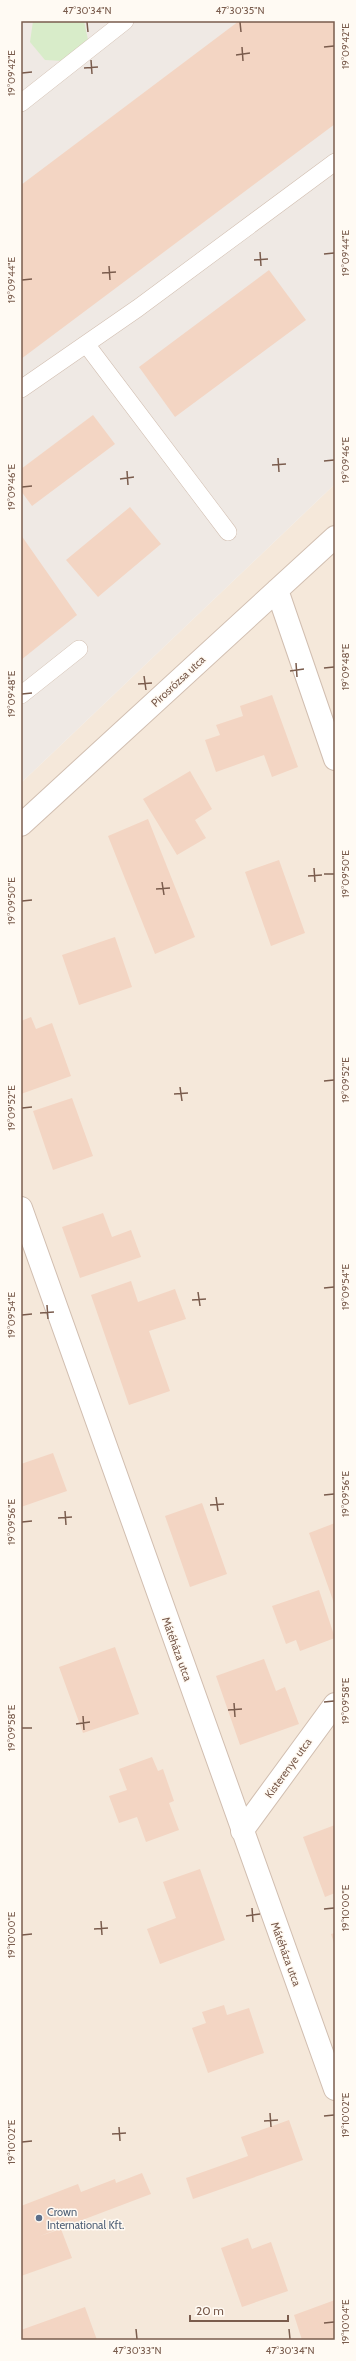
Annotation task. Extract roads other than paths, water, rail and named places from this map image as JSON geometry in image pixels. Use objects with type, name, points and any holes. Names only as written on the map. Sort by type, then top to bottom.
[{"type":"street","name":"Pirosrózsa utca","points":[[21,825],[335,537]]},
{"type":"street","points":[[277,590],[335,759]]},
{"type":"street","name":"Mátéháza utca","points":[[21,1208],[335,2090]]},
{"type":"street","name":"Kisterenye utca","points":[[242,1831],[335,1704]]},
{"type":"lane","points":[[21,103],[125,21]]},
{"type":"lane","points":[[21,389],[86,344],[335,162]]},
{"type":"lane","points":[[86,344],[228,532]]},
{"type":"lane","points":[[21,695],[79,649]]},
{"type":"place","name":"Crown International Kft.","points":[[39,2218]]}]
